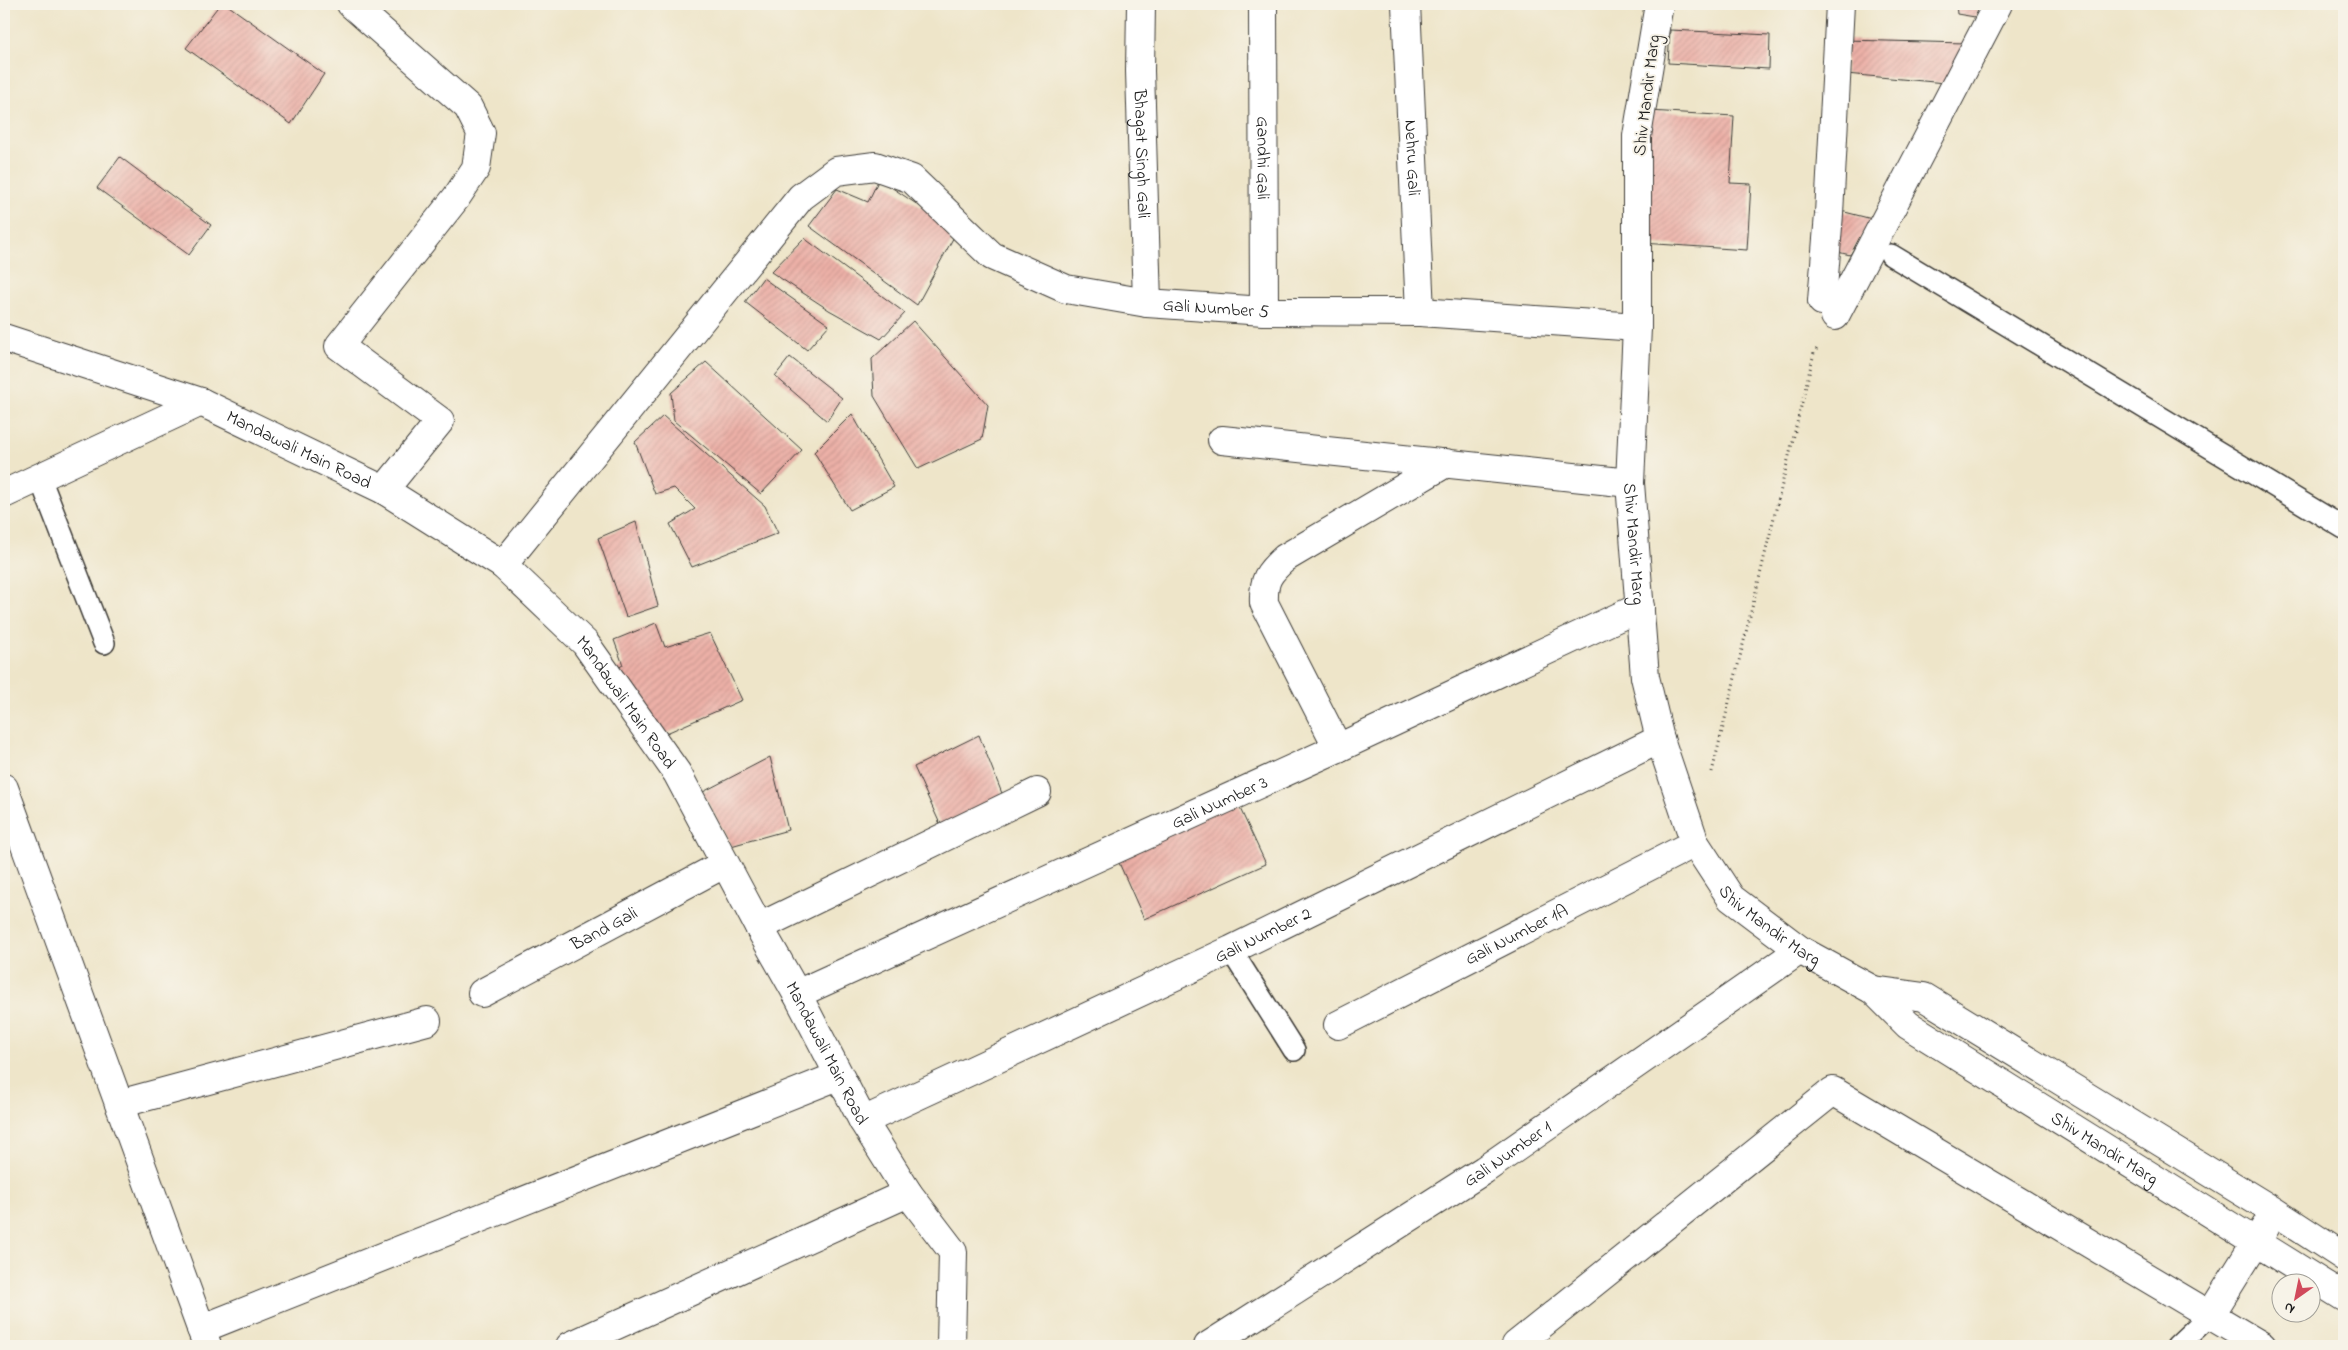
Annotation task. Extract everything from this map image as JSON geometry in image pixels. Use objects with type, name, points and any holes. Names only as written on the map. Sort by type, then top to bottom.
[{"type":"street","points":[[351,4],[468,107],[481,133],[476,168],[456,198],[339,346],[440,421],[384,490]]},
{"type":"street","name":"Bhagat Singh Gali","points":[[1141,4],[1140,71],[1147,303]]},
{"type":"street","name":"Gandhi Gali","points":[[1263,4],[1264,311]]},
{"type":"street","name":"Nehru Gali","points":[[1406,4],[1420,312]]},
{"type":"street","name":"Shiv Mandir Marg","points":[[1659,4],[1638,136],[1637,327],[1630,483],[1645,677],[1660,739],[1694,843],[1731,898],[1800,950],[1872,990],[1908,1025],[2344,1297]]},
{"type":"street","points":[[1828,308],[1829,214],[1840,4]]},
{"type":"street","points":[[1828,308],[1998,4]]},
{"type":"street","name":"Gali Number 5","points":[[503,565],[801,197],[836,171],[875,166],[912,179],[992,256],[1066,290],[1147,303],[1264,311],[1420,312],[1637,327]]},
{"type":"street","name":"Mandawali Main Road","points":[[4,338],[202,402],[384,490],[503,565],[585,643],[677,773],[758,927],[797,994],[862,1122],[908,1192],[953,1252],[951,1346]]},
{"type":"street","points":[[4,494],[202,402]]},
{"type":"street","points":[[1222,440],[1630,483]]},
{"type":"street","points":[[1338,748],[1264,603],[1263,585],[1273,568],[1285,558],[1446,463]]},
{"type":"street","name":"Gali Number 3","points":[[797,994],[1338,748],[1640,607]]},
{"type":"street","name":"Gali Number 2","points":[[862,1122],[1231,950],[1660,739]]},
{"type":"street","points":[[4,788],[204,1337],[838,1076]]},
{"type":"street","points":[[758,927],[1037,792]]},
{"type":"street","name":"Gali Number 1A","points":[[1338,1025],[1694,843]]},
{"type":"street","name":"Band Gali","points":[[482,993],[724,864]]},
{"type":"street","name":"Gali Number 1","points":[[1208,1346],[1484,1170],[1800,950]]},
{"type":"street","name":"Shiv Mandir Marg","points":[[1872,990],[1924,997],[2275,1212],[2344,1257]]},
{"type":"street","points":[[119,1104],[428,1021]]},
{"type":"street","points":[[1518,1346],[1516,1345],[1833,1091],[2262,1346]]},
{"type":"street","points":[[570,1346],[908,1192]]},
{"type":"street","points":[[2211,1314],[2275,1212]]},
{"type":"lane","points":[[1891,255],[2344,528]]},
{"type":"lane","points":[[40,478],[104,643]]},
{"type":"lane","points":[[1231,950],[1294,1050]]},
{"type":"lane","points":[[2177,1346],[2211,1314]]},
{"type":"path","points":[[1711,776],[1814,353],[1828,308]]},
{"type":"building","points":[[220,4],[226,4],[324,74],[291,124],[186,48]]},
{"type":"building","points":[[1956,4],[1982,4],[1975,17],[1957,14]]},
{"type":"building","points":[[1670,30],[1770,35],[1769,69],[1668,63]]},
{"type":"building","points":[[1846,40],[1966,43],[1945,83],[1846,74]]},
{"type":"building","points":[[1649,111],[1734,116],[1730,183],[1751,184],[1747,250],[1642,243]]},
{"type":"building","points":[[120,157],[211,225],[189,255],[97,188]]},
{"type":"building","points":[[879,179],[957,231],[917,305],[809,226],[837,189],[868,202]]},
{"type":"building","points":[[1837,210],[1872,219],[1850,255],[1834,251]]},
{"type":"building","points":[[804,238],[905,313],[881,339],[829,310],[771,272]]},
{"type":"building","points":[[763,278],[829,325],[807,350],[745,302]]},
{"type":"building","points":[[913,321],[988,405],[982,439],[918,469],[874,396],[872,359]]},
{"type":"building","points":[[790,357],[842,398],[827,421],[775,376]]},
{"type":"building","points":[[706,362],[802,450],[761,494],[674,421],[671,393]]},
{"type":"building","points":[[852,414],[894,487],[850,510],[814,452]]},
{"type":"building","points":[[663,416],[765,506],[778,533],[692,567],[670,524],[695,509],[674,488],[655,494],[635,442]]},
{"type":"building","points":[[636,522],[658,606],[626,617],[598,538]]},
{"type":"building","points":[[656,623],[665,647],[710,633],[742,700],[662,735],[616,669],[623,665],[614,640]]},
{"type":"building","points":[[979,735],[1003,796],[941,826],[914,767]]},
{"type":"building","points":[[770,757],[788,830],[731,846],[703,792]]},
{"type":"building","points":[[1237,802],[1266,864],[1144,919],[1116,856]]}]
